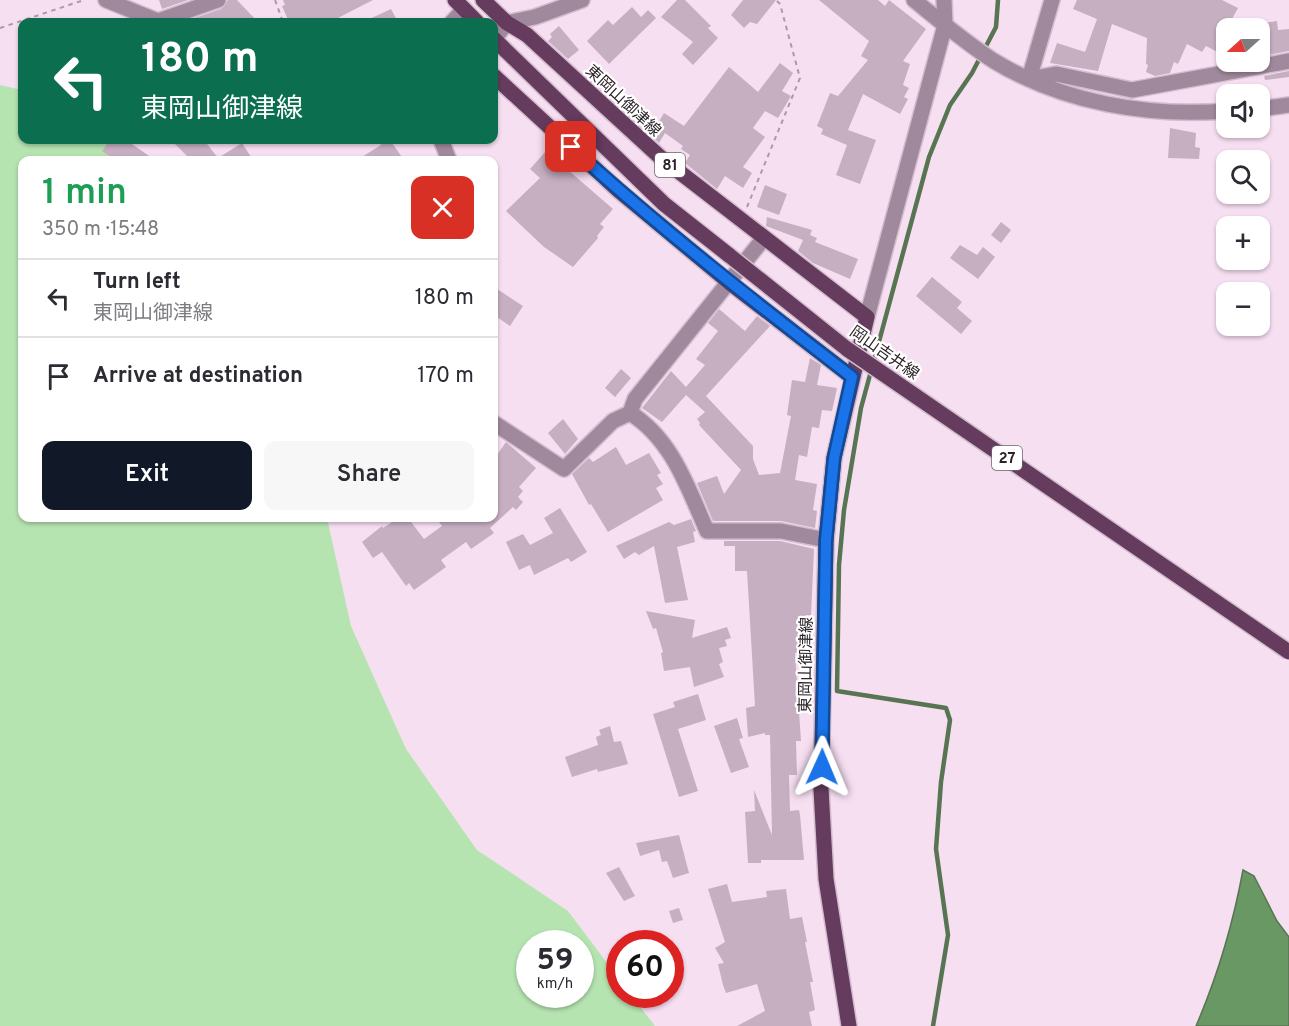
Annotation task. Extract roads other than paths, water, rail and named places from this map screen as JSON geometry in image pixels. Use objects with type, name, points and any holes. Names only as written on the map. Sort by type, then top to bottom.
[{"type":"main road","name":"東岡山御津線","points":[[483,0],[507,23],[527,34],[660,157],[867,317],[834,458],[826,540],[821,789],[825,868],[833,941],[849,1026]]},
{"type":"main road","name":"岡山吉井線","points":[[498,43],[664,204],[847,349],[1289,652]]},
{"type":"main road","points":[[498,80],[618,190],[730,283],[852,377]]},
{"type":"street","points":[[106,0],[151,18]]},
{"type":"street","points":[[167,18],[219,0]]},
{"type":"street","points":[[498,34],[507,23],[535,17],[582,0]]},
{"type":"street","points":[[914,0],[994,60],[1054,91],[1130,108],[1190,114],[1216,112]]},
{"type":"street","points":[[867,317],[945,25],[944,0]]},
{"type":"street","points":[[1029,80],[1052,0]]},
{"type":"street","points":[[1029,80],[1056,74],[1132,90],[1289,61]]},
{"type":"street","points":[[1270,108],[1289,105]]},
{"type":"street","points":[[498,426],[564,469],[613,421],[630,413],[635,399],[764,238]]},
{"type":"street","points":[[630,413],[646,423],[680,467],[707,531],[781,531],[826,540]]},
{"type":"waterway","points":[[933,1026],[948,935],[936,849],[941,782],[950,720],[946,708],[837,691],[839,565],[844,510],[861,408],[929,157],[950,105],[972,73],[996,27],[998,0]]}]
